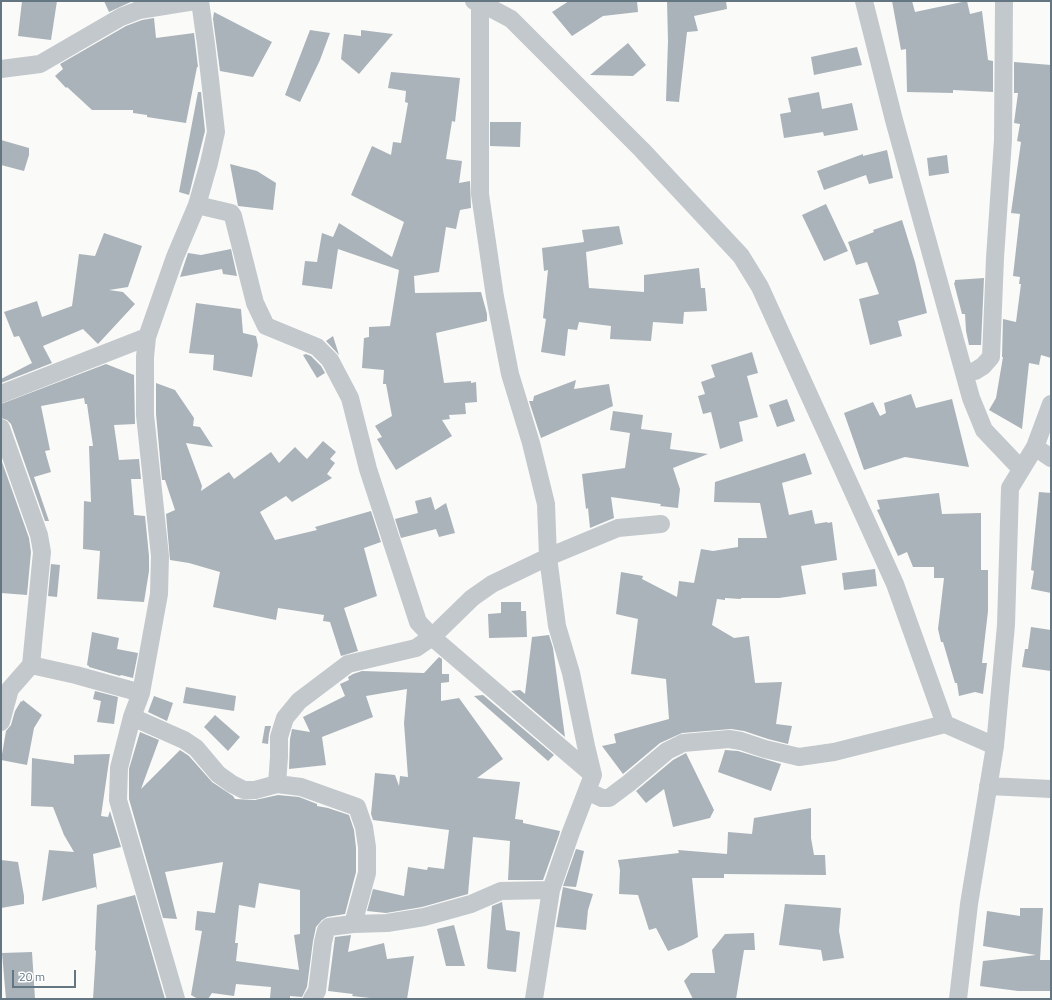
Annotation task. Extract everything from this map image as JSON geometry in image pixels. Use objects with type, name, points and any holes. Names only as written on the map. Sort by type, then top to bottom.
[{"type":"street","points":[[1,69],[40,64],[121,17],[139,10],[195,1]]},
{"type":"street","points":[[176,999],[118,800],[119,768],[132,716],[141,693],[159,594],[160,556],[144,415],[145,356],[147,337],[175,257],[197,205],[216,132],[200,1]]},
{"type":"street","points":[[864,1],[894,120],[917,198],[971,398],[984,430],[1021,469]]},
{"type":"street","points":[[964,373],[975,371],[983,366],[990,357],[1003,140],[1004,1]]},
{"type":"street","points":[[534,999],[551,890],[590,783],[586,746],[571,673],[557,626],[548,557],[546,504],[531,443],[510,374],[495,297],[480,194],[478,2],[511,19],[536,43],[642,150],[741,256],[760,287],[895,584],[945,724]]},
{"type":"street","points":[[197,205],[231,214],[233,216],[255,303],[266,326],[317,347],[330,360],[350,398],[368,469],[418,622],[432,637],[590,783],[602,798],[609,798],[667,751],[683,743],[729,740],[741,741],[799,757],[834,752],[945,724],[994,746]]},
{"type":"street","points":[[1,394],[147,337]]},
{"type":"street","points":[[958,999],[970,904],[994,746],[1006,625],[1010,488],[1035,447],[1051,404]]},
{"type":"street","points":[[1,428],[39,535],[42,552],[31,665],[6,688],[1,722]]},
{"type":"street","points":[[1035,447],[1051,458]]},
{"type":"street","points":[[277,784],[279,737],[286,718],[300,701],[348,664],[416,648],[432,637],[472,598],[492,584],[548,557],[618,528],[661,524]]},
{"type":"street","points":[[31,665],[76,675],[141,693]]},
{"type":"street","points":[[132,716],[184,740],[196,748],[218,774],[244,790],[255,790],[277,784],[301,787],[357,807],[364,827],[367,846],[367,873],[353,924]]},
{"type":"street","points":[[988,786],[1051,789]]},
{"type":"street","points":[[312,999],[317,991],[323,942],[326,930],[329,927],[353,924],[387,923],[424,917],[471,904],[501,891],[551,890]]},
{"type":"building","points":[[22,1],[57,1],[51,40],[18,36]]},
{"type":"building","points":[[104,1],[133,1],[109,12]]},
{"type":"building","points":[[569,1],[637,1],[638,12],[603,16],[572,36],[552,12]]},
{"type":"building","points":[[667,1],[726,1],[727,9],[694,16],[698,31],[687,32],[679,102],[666,101],[668,41]]},
{"type":"building","points":[[892,1],[912,1],[915,12],[967,1],[970,14],[982,11],[988,60],[993,61],[993,92],[953,90],[953,93],[907,92],[906,49],[901,50]]},
{"type":"building","points":[[214,12],[272,42],[253,77],[220,71],[213,19]]},
{"type":"building","points":[[154,18],[156,38],[194,33],[198,67],[186,123],[147,117],[147,115],[133,113],[133,110],[92,110],[67,87],[66,88],[55,76],[63,69],[60,64],[126,26],[142,20]]},
{"type":"building","points":[[310,30],[330,33],[320,60],[300,102],[285,95]]},
{"type":"building","points":[[361,30],[393,34],[359,74],[341,59],[344,34],[361,36]]},
{"type":"building","points":[[628,43],[646,65],[633,76],[590,75]]},
{"type":"building","points":[[857,47],[862,65],[814,75],[811,57]]},
{"type":"building","points":[[1014,62],[1051,65],[1051,358],[1041,355],[1039,365],[1029,363],[1022,429],[989,410],[996,398],[1003,357],[1003,319],[1016,322],[1021,284],[1019,284],[1020,277],[1013,276],[1020,214],[1011,213],[1021,142],[1017,141],[1020,124],[1014,123],[1018,93],[1014,93]]},
{"type":"building","points":[[391,72],[460,78],[455,122],[452,121],[446,159],[462,161],[459,183],[470,181],[471,208],[460,210],[456,229],[446,227],[439,272],[414,276],[415,293],[481,292],[487,314],[487,321],[436,333],[444,383],[476,382],[477,402],[465,403],[466,414],[449,415],[450,419],[442,420],[452,436],[396,470],[377,439],[382,437],[375,426],[392,416],[386,384],[383,384],[384,370],[362,368],[364,338],[369,337],[369,327],[390,326],[399,270],[338,249],[332,289],[302,285],[305,261],[317,262],[322,233],[333,237],[339,223],[392,257],[404,222],[351,195],[372,146],[391,155],[393,142],[401,143],[408,103],[405,102],[406,91],[388,88]]},
{"type":"building","points":[[198,92],[201,92],[205,131],[189,195],[179,192]]},
{"type":"building","points":[[819,92],[822,109],[852,103],[858,130],[824,136],[823,132],[784,138],[780,114],[791,112],[788,98]]},
{"type":"building","points":[[490,122],[521,122],[520,147],[490,146]]},
{"type":"building","points":[[1,140],[29,148],[29,155],[24,171],[1,165]]},
{"type":"building","points":[[887,150],[893,178],[869,184],[866,175],[824,190],[817,171],[863,154],[863,156]]},
{"type":"building","points":[[947,155],[949,173],[929,176],[927,158]]},
{"type":"building","points":[[230,164],[257,171],[276,183],[273,210],[238,206]]},
{"type":"building","points":[[826,204],[848,251],[824,261],[802,215]]},
{"type":"building","points":[[902,220],[915,262],[927,313],[898,321],[902,336],[870,345],[859,299],[879,294],[867,262],[856,265],[848,242],[874,232],[873,230]]},
{"type":"building","points":[[619,226],[623,244],[586,252],[589,288],[644,292],[644,275],[699,268],[701,288],[705,288],[707,311],[684,312],[683,324],[653,322],[651,341],[610,339],[611,326],[579,322],[577,330],[568,329],[565,356],[541,352],[546,319],[543,318],[548,270],[544,271],[542,248],[584,242],[582,230]]},
{"type":"building","points":[[104,233],[142,246],[128,287],[109,290],[123,292],[135,304],[98,344],[83,329],[43,346],[52,363],[1,383],[1,379],[32,363],[19,336],[14,337],[4,312],[37,301],[42,317],[72,306],[79,254],[95,256]]},
{"type":"building","points":[[231,249],[237,276],[223,274],[222,269],[180,277],[188,253],[201,255]]},
{"type":"building","points":[[984,278],[981,345],[969,345],[965,314],[962,314],[954,283],[955,280]]},
{"type":"building","points":[[196,303],[241,309],[243,333],[256,336],[258,345],[252,377],[213,370],[214,355],[189,353]]},
{"type":"building","points":[[333,336],[339,355],[326,341]]},
{"type":"building","points":[[752,352],[758,373],[747,376],[758,417],[739,422],[743,441],[720,449],[711,412],[703,414],[698,396],[705,394],[701,382],[715,377],[711,365]]},
{"type":"building","points":[[306,354],[311,356],[321,366],[325,373],[317,378],[303,355]]},
{"type":"building","points":[[106,364],[134,375],[135,424],[114,425],[119,460],[139,459],[141,479],[131,479],[134,515],[145,516],[149,571],[144,602],[97,599],[100,551],[83,549],[84,501],[91,502],[89,446],[93,446],[87,404],[85,404],[84,398],[41,406],[50,450],[45,451],[51,472],[34,477],[49,521],[45,521],[11,424],[7,420],[1,418],[1,404]]},
{"type":"building","points":[[576,380],[574,389],[609,384],[613,406],[541,438],[529,401],[533,401],[534,396]]},
{"type":"building","points":[[156,383],[175,390],[194,418],[193,426],[200,427],[213,447],[186,443],[202,486],[201,491],[229,472],[234,479],[271,452],[279,463],[295,447],[307,459],[323,441],[336,452],[330,459],[335,463],[327,474],[332,478],[292,502],[286,496],[260,512],[275,540],[317,530],[315,527],[371,511],[381,542],[364,548],[377,596],[344,608],[358,651],[341,656],[330,622],[323,621],[324,615],[278,608],[276,620],[213,607],[220,572],[189,563],[170,560],[166,514],[175,510],[165,480],[162,480],[156,414]]},
{"type":"building","points":[[911,394],[916,408],[952,399],[969,467],[905,457],[864,470],[844,413],[873,402],[880,416],[886,413],[884,403]]},
{"type":"building","points":[[787,399],[795,421],[777,427],[769,405]]},
{"type":"building","points":[[613,411],[643,415],[641,429],[672,433],[670,449],[708,454],[673,468],[680,489],[678,508],[611,497],[614,518],[590,528],[582,474],[625,468],[630,433],[610,430]]},
{"type":"building","points":[[805,453],[812,474],[782,483],[789,515],[812,510],[815,524],[832,522],[837,560],[801,566],[806,594],[779,598],[717,599],[712,625],[734,638],[749,636],[755,683],[782,682],[776,724],[792,726],[788,744],[744,731],[731,729],[682,733],[660,743],[623,774],[602,746],[616,743],[614,734],[669,719],[666,679],[631,674],[638,619],[616,614],[621,572],[643,576],[642,579],[677,597],[679,581],[694,583],[701,549],[713,551],[738,547],[738,538],[767,538],[760,503],[714,502],[715,482]]},
{"type":"building","points":[[1,459],[29,538],[31,552],[27,595],[1,593]]},
{"type":"building","points":[[1039,492],[1051,493],[1051,593],[1031,589],[1034,571],[1031,570]]},
{"type":"building","points":[[939,493],[942,514],[981,513],[981,570],[988,570],[988,611],[982,663],[987,663],[983,694],[975,692],[959,696],[957,683],[955,683],[938,629],[944,578],[934,578],[934,567],[913,567],[907,552],[898,556],[877,510],[880,509],[877,500]]},
{"type":"building","points":[[431,497],[435,510],[446,503],[455,533],[439,537],[436,529],[401,538],[395,519],[418,513],[415,501]]},
{"type":"building","points":[[51,564],[60,565],[57,597],[48,596]]},
{"type":"building","points":[[875,569],[877,586],[844,590],[842,573]]},
{"type":"building","points":[[501,602],[521,602],[521,611],[526,611],[527,637],[489,638],[488,614],[501,613]]},
{"type":"building","points":[[1031,627],[1051,630],[1051,671],[1022,667],[1025,649],[1028,649]]},
{"type":"building","points":[[92,632],[119,638],[117,649],[138,653],[133,678],[120,676],[89,667],[87,665]]},
{"type":"building","points":[[549,635],[553,648],[565,737],[511,691],[520,690],[525,694],[532,637]]},
{"type":"building","points":[[439,657],[442,659],[442,674],[449,674],[449,682],[441,683],[441,701],[459,698],[503,759],[477,778],[520,782],[515,819],[523,820],[523,823],[560,831],[559,835],[543,880],[508,880],[510,841],[473,837],[468,894],[422,907],[386,913],[367,911],[373,889],[404,896],[408,867],[427,870],[428,867],[444,869],[449,830],[373,820],[371,814],[375,773],[395,775],[399,786],[400,776],[408,777],[404,723],[407,689],[366,696],[373,717],[322,737],[326,765],[289,769],[290,739],[292,729],[310,732],[303,717],[345,696],[340,684],[349,680],[348,677],[353,674],[362,671],[424,673]]},
{"type":"building","points":[[186,687],[236,696],[234,711],[183,703]]},
{"type":"building","points":[[95,691],[118,697],[114,724],[97,722],[101,701],[93,699]]},
{"type":"building","points":[[483,695],[554,755],[548,761],[474,696]]},
{"type":"building","points":[[154,696],[173,703],[167,721],[148,712]]},
{"type":"building","points":[[23,700],[42,715],[34,728],[27,765],[1,760],[6,731],[11,725],[15,711]]},
{"type":"building","points":[[215,715],[240,737],[228,751],[204,727]]},
{"type":"building","points":[[265,726],[271,726],[268,744],[262,743]]},
{"type":"building","points":[[140,732],[159,740],[141,789],[180,750],[189,756],[212,782],[233,796],[235,799],[255,800],[278,795],[299,797],[317,804],[317,806],[349,815],[354,830],[356,872],[345,914],[327,917],[316,927],[307,987],[302,997],[290,996],[290,999],[270,998],[271,987],[236,984],[234,996],[212,993],[208,999],[198,999],[191,995],[202,931],[195,930],[197,911],[215,913],[223,862],[165,872],[177,919],[163,918],[129,799],[129,769]],"holes":[[[259,883],[300,890],[300,934],[294,935],[299,970],[236,961],[238,943],[235,943],[239,905],[255,908]]]},
{"type":"building","points":[[725,750],[738,751],[781,764],[771,791],[718,772]]},
{"type":"building","points":[[686,753],[714,810],[710,818],[673,827],[664,789],[646,803],[636,791],[673,760]]},
{"type":"building","points":[[110,754],[101,816],[108,817],[110,811],[121,847],[93,854],[97,890],[96,887],[42,901],[49,850],[74,852],[64,835],[53,807],[31,806],[32,758],[74,764],[74,755]]},
{"type":"building","points":[[811,808],[811,838],[814,855],[825,855],[826,875],[724,874],[724,878],[692,878],[698,937],[683,945],[668,951],[656,928],[649,930],[638,895],[619,894],[620,870],[618,860],[679,853],[678,850],[727,854],[728,832],[752,834],[754,818]]},
{"type":"building","points":[[576,849],[584,851],[576,887],[563,886]]},
{"type":"building","points":[[1,860],[18,862],[24,904],[1,908]]},
{"type":"building","points":[[563,887],[593,894],[588,910],[586,930],[556,927]]},
{"type":"building","points":[[135,895],[165,999],[93,999],[97,905]]},
{"type":"building","points":[[502,902],[506,930],[520,932],[516,972],[488,969],[487,967],[492,906]]},
{"type":"building","points":[[785,904],[841,908],[839,931],[844,958],[823,961],[821,950],[779,945]]},
{"type":"building","points":[[1020,908],[1043,908],[1040,960],[1051,960],[1051,991],[1018,991],[980,986],[983,961],[1036,955],[983,946],[987,911],[1020,916]]},
{"type":"building","points":[[454,925],[465,966],[446,966],[437,929]]},
{"type":"building","points":[[754,933],[755,950],[744,950],[736,999],[693,999],[684,981],[691,973],[715,973],[712,950],[725,934]]},
{"type":"building","points":[[351,935],[348,952],[384,943],[387,959],[414,956],[407,999],[379,999],[352,996],[353,994],[328,991],[335,937]]},
{"type":"building","points":[[32,952],[35,999],[6,999],[2,953]]}]
